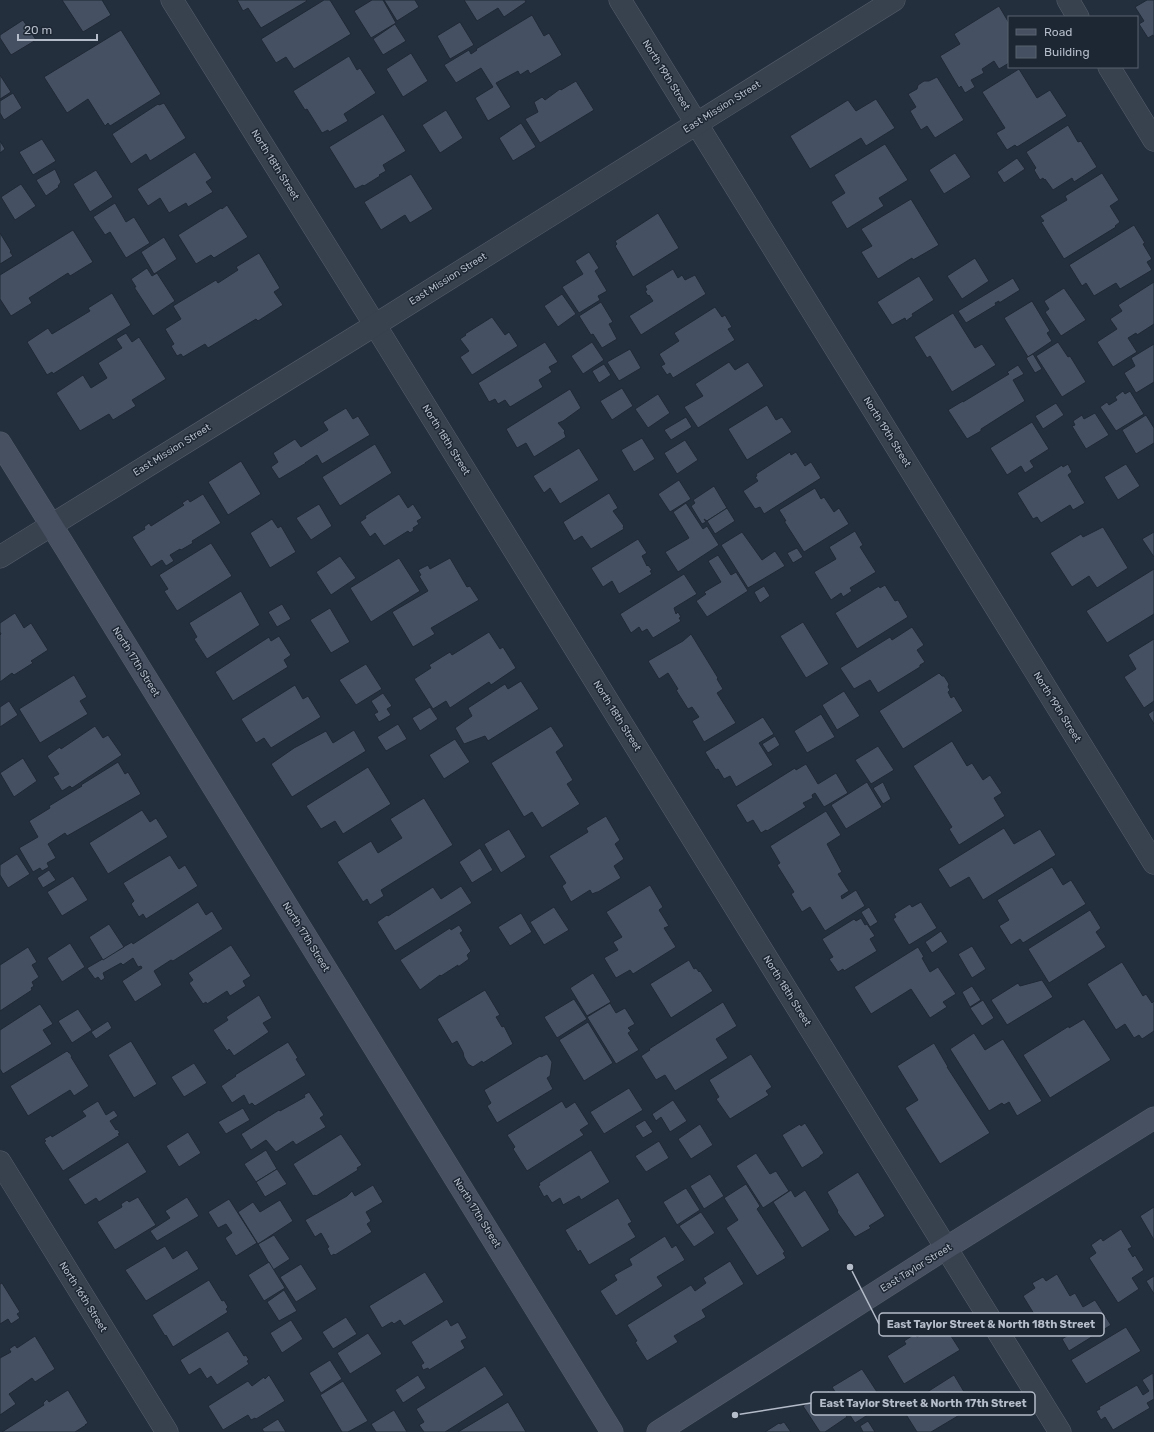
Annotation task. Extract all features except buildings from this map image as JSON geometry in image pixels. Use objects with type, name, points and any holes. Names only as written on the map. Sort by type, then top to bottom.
[{"type":"main road","name":"North 17th Street","points":[[0,443],[612,1432]]},
{"type":"main road","name":"East Taylor Street","points":[[658,1432],[946,1248],[1154,1118]]},
{"type":"street","name":"North 18th Street","points":[[172,0],[375,325],[1060,1432]]},
{"type":"street","name":"North 19th Street","points":[[620,0],[1154,863]]},
{"type":"street","name":"East Mission Street","points":[[0,557],[375,325],[894,0]]},
{"type":"street","points":[[1068,0],[1077,16]]},
{"type":"street","points":[[1110,68],[1154,140]]},
{"type":"street","name":"North 16th Street","points":[[0,1162],[167,1432]]},
{"type":"place","name":"East Taylor Street & North 18th Street","points":[[850,1267]]},
{"type":"place","name":"East Taylor Street & North 17th Street","points":[[735,1415]]}]
